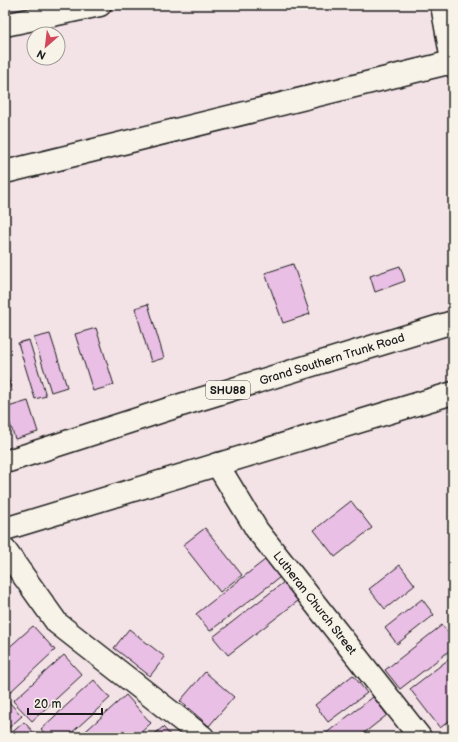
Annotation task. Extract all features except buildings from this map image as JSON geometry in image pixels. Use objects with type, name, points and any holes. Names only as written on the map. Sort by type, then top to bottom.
[{"type":"main road","points":[[5,26],[100,5]]},
{"type":"main road","points":[[5,172],[452,64],[442,5]]},
{"type":"main road","name":"Grand Southern Trunk Road","points":[[5,462],[181,405],[453,322]]},
{"type":"main road","points":[[5,529],[453,393]]},
{"type":"main road","name":"Lutheran Church Street","points":[[217,464],[257,530],[420,737]]},
{"type":"main road","points":[[5,550],[57,623],[203,737]]}]
